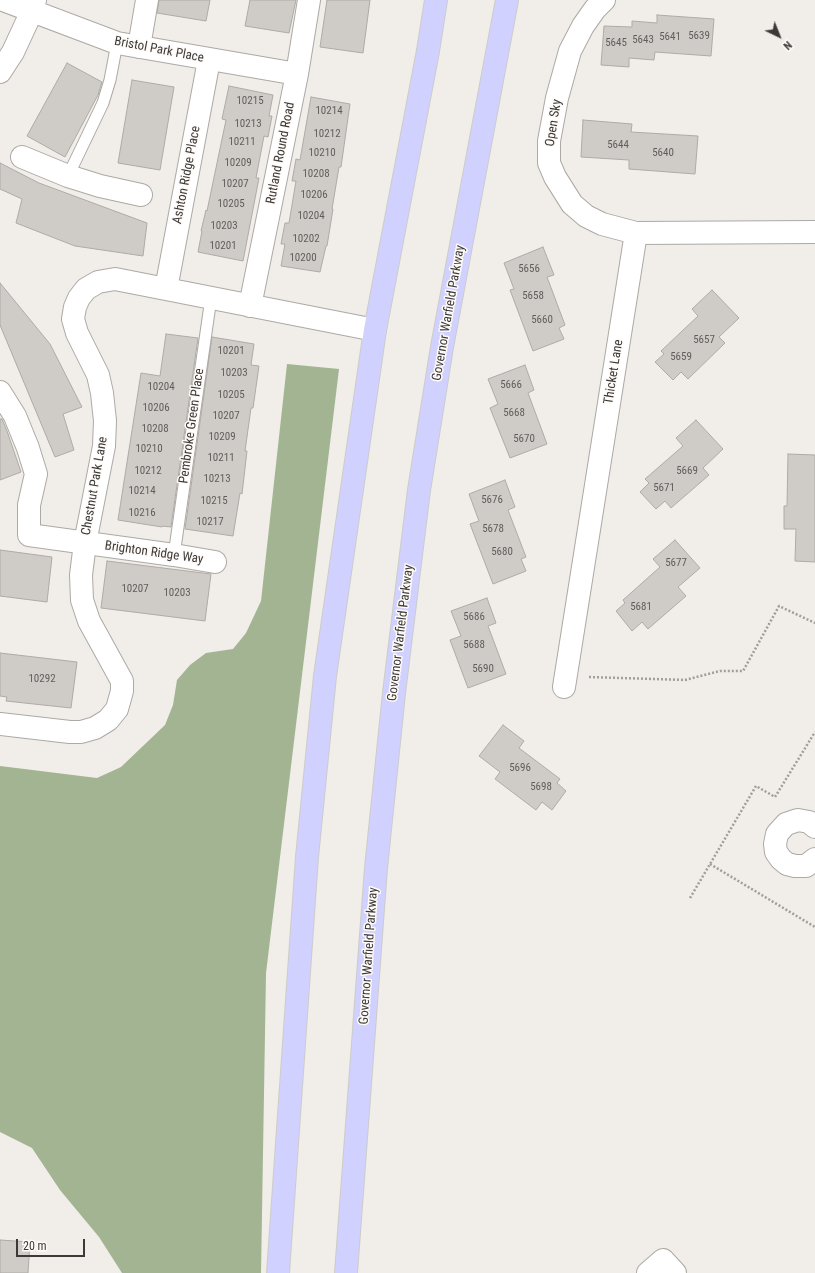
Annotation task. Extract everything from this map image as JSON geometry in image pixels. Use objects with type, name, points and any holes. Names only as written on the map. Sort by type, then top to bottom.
[{"type":"main road","points":[[278,1273],[307,857],[325,676],[375,330],[428,51],[436,0]]},
{"type":"main road","name":"Governor Warfield Parkway","points":[[346,1273],[376,868],[394,693],[420,490],[442,347],[506,0]]},
{"type":"street","name":"Bristol Park Place","points":[[3,0],[33,6],[117,43],[297,74]]},
{"type":"street","points":[[139,47],[148,0]]},
{"type":"street","name":"Rutland Round Road","points":[[250,306],[297,74],[308,0]]},
{"type":"street","name":"Open Sky","points":[[604,0],[582,26],[570,51],[557,98],[549,141],[549,163],[555,177],[572,204],[581,212],[602,224],[636,233]]},
{"type":"street","points":[[0,72],[12,52],[33,6]]},
{"type":"street","name":"Ashton Ridge Place","points":[[166,289],[209,60]]},
{"type":"street","points":[[22,157],[68,176],[100,186],[142,195]]},
{"type":"street","points":[[636,233],[815,232]]},
{"type":"street","name":"Thicket Lane","points":[[565,682],[636,233]]},
{"type":"street","name":"Chestnut Park Lane","points":[[0,724],[70,732],[80,732],[95,728],[108,720],[117,709],[122,691],[122,681],[88,621],[82,600],[81,575],[85,543],[104,446],[105,421],[98,375],[77,332],[73,319],[75,307],[79,298],[86,289],[98,282],[115,280],[375,330]]},
{"type":"street","name":"Brighton Ridge Way","points":[[0,392],[15,416],[28,448],[36,474],[29,505],[29,536],[216,562]]},
{"type":"street","points":[[813,821],[798,820],[786,824],[777,834],[775,844],[776,852],[786,864],[806,866],[815,859]]},
{"type":"street","points":[[648,1273],[663,1260],[675,1273]]},
{"type":"lane","points":[[68,176],[103,103],[110,80],[117,43]]},
{"type":"lane","name":"Pembroke Green Place","points":[[174,555],[211,298]]},
{"type":"path","points":[[565,682],[685,680],[720,671],[743,671],[779,606],[815,623]]},
{"type":"path","points":[[690,898],[756,786],[775,797],[815,732]]},
{"type":"path","points":[[710,864],[815,927]]},
{"type":"green space","points":[[287,364],[339,369],[266,973],[261,1273],[122,1273],[99,1237],[60,1190],[32,1148],[0,1132],[0,766],[97,778],[121,767],[165,725],[173,705],[177,680],[190,665],[206,653],[233,649],[246,633],[261,601]]},
{"type":"building","points":[[159,0],[210,0],[206,21],[157,13]]},
{"type":"building","points":[[250,0],[296,0],[289,33],[245,26]]},
{"type":"building","points":[[327,0],[370,0],[363,53],[320,47]]},
{"type":"building","points":[[657,15],[714,19],[711,56],[655,52],[654,60],[629,58],[629,67],[601,65],[604,26],[632,27],[632,21],[657,23]]},
{"type":"building","points":[[67,63],[102,82],[98,95],[65,157],[27,136]]},
{"type":"building","points":[[132,80],[174,87],[160,170],[118,163]]},
{"type":"building","points":[[229,86],[273,95],[269,116],[272,116],[268,137],[264,136],[256,178],[259,178],[243,261],[198,252],[201,231],[206,210],[207,211],[226,120],[222,119]]},
{"type":"building","points":[[311,97],[350,104],[327,246],[320,272],[281,266],[285,244],[281,244],[285,223],[289,223],[296,181],[292,181],[296,159],[300,160]]},
{"type":"building","points":[[583,120],[632,124],[631,132],[698,136],[695,174],[629,169],[629,160],[581,157]]},
{"type":"building","points":[[0,163],[39,183],[147,223],[143,256],[75,246],[16,223],[22,199],[0,189]]},
{"type":"building","points":[[543,247],[554,275],[547,277],[565,325],[559,328],[564,339],[533,351],[510,290],[514,289],[504,263]]},
{"type":"building","points":[[0,283],[50,344],[82,407],[63,414],[74,450],[55,457],[0,325]]},
{"type":"building","points":[[712,290],[739,318],[719,337],[725,343],[688,379],[681,372],[673,380],[655,362],[664,354],[661,351],[698,316],[692,309]]},
{"type":"building","points":[[166,334],[198,338],[171,527],[118,520],[141,373],[160,376]]},
{"type":"building","points":[[212,337],[254,344],[251,365],[259,366],[245,451],[247,451],[242,494],[240,493],[233,536],[185,529]]},
{"type":"building","points":[[525,365],[534,390],[528,393],[547,444],[510,458],[490,408],[498,404],[488,379]]},
{"type":"building","points":[[0,419],[2,419],[7,431],[21,472],[0,480]]},
{"type":"building","points":[[696,420],[723,449],[703,468],[709,475],[671,508],[665,501],[656,509],[640,492],[649,483],[645,479],[683,446],[676,438]]},
{"type":"building","points":[[788,454],[815,455],[815,562],[795,561],[796,529],[784,529],[784,506],[787,506]]},
{"type":"building","points":[[505,480],[515,507],[508,510],[526,557],[521,559],[526,571],[493,584],[470,524],[479,521],[469,494]]},
{"type":"building","points":[[675,540],[700,568],[678,587],[686,596],[648,629],[642,622],[632,631],[616,611],[625,603],[623,600],[660,567],[653,559]]},
{"type":"building","points":[[0,550],[52,557],[47,602],[0,596]]},
{"type":"building","points":[[107,561],[211,574],[205,621],[101,608]]},
{"type":"building","points":[[487,598],[496,623],[488,626],[506,674],[468,688],[450,640],[461,636],[451,611]]},
{"type":"building","points":[[0,653],[77,662],[71,708],[6,701],[7,697],[0,696]]},
{"type":"building","points":[[503,725],[524,741],[519,748],[560,779],[557,783],[566,791],[552,810],[542,802],[536,810],[495,779],[500,772],[479,756]]},
{"type":"building","points":[[0,1240],[30,1242],[28,1273],[0,1273]]}]
